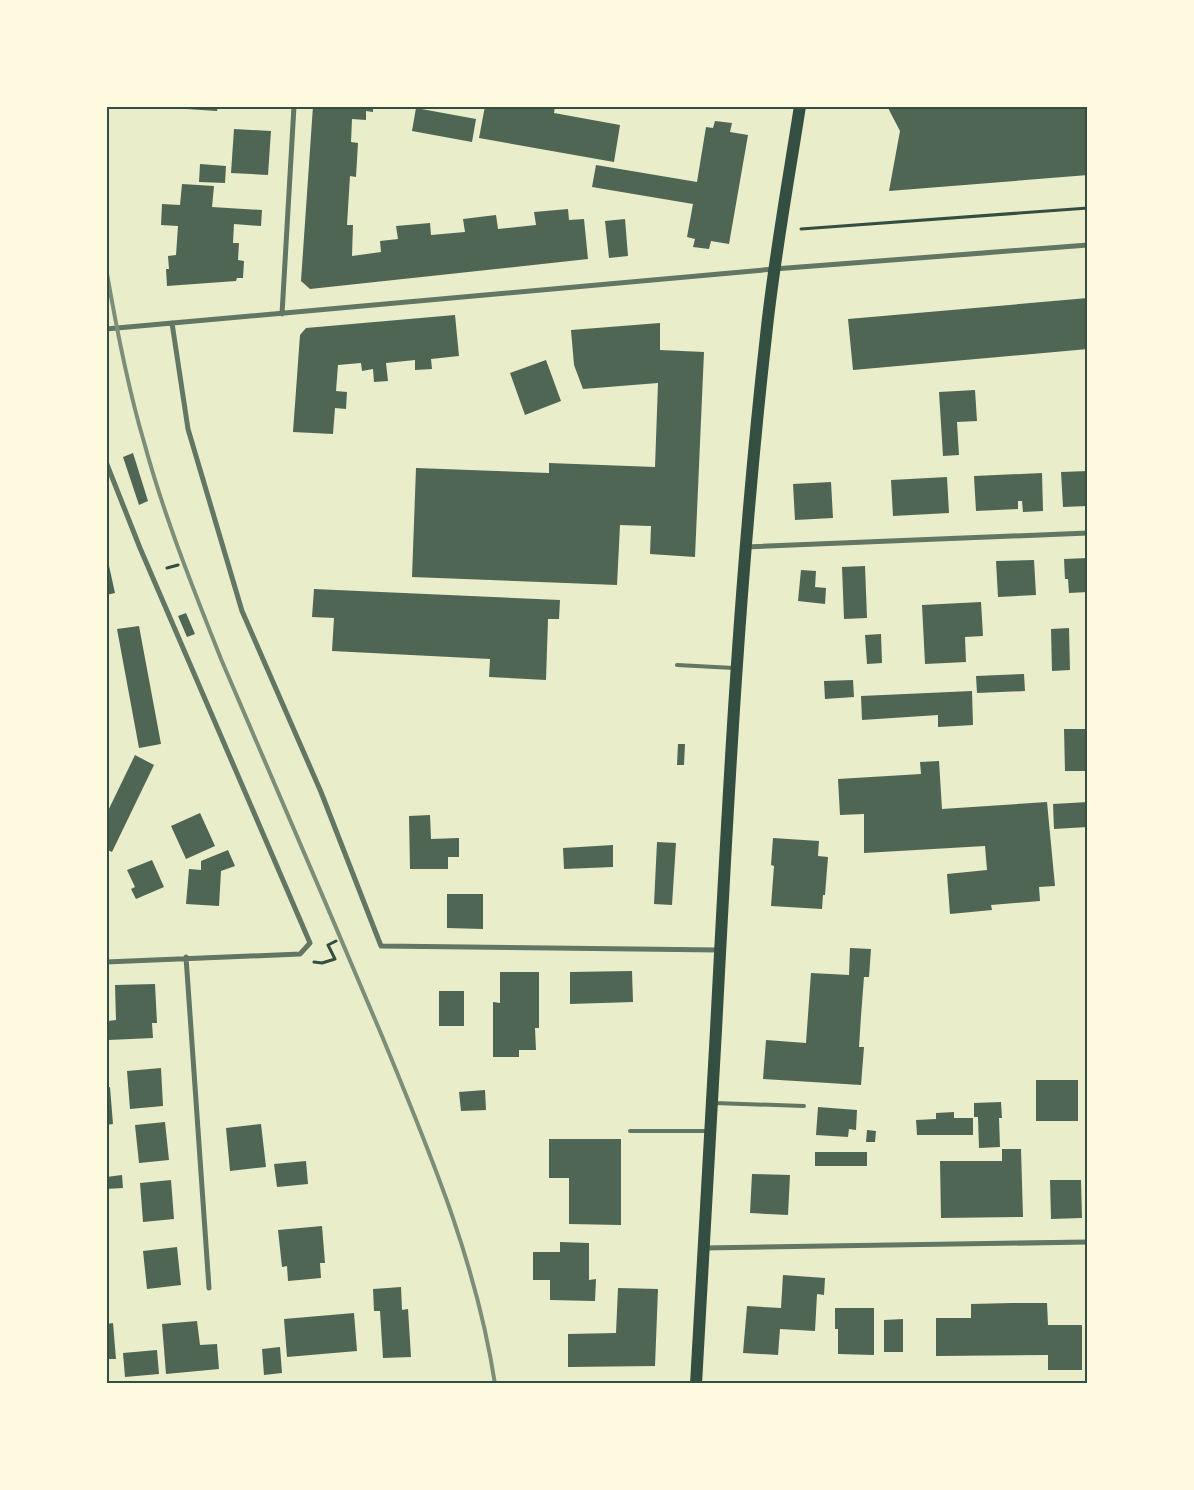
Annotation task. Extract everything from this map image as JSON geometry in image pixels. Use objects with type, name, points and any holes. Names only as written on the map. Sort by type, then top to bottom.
[{"type":"main road","points":[[696,1384],[719,950],[745,547],[774,269],[800,106]]},
{"type":"street","points":[[282,314],[294,106]]},
{"type":"street","points":[[106,329],[774,269],[1088,245]]},
{"type":"street","points":[[172,323],[188,429],[242,611],[321,792],[381,946],[719,950]]},
{"type":"street","points":[[106,462],[140,548],[310,943],[300,954],[186,957],[106,962]]},
{"type":"street","points":[[745,547],[1088,533]]},
{"type":"street","points":[[186,957],[209,1288]]},
{"type":"street","points":[[704,1248],[1088,1242]]},
{"type":"lane","points":[[677,665],[736,668]]},
{"type":"lane","points":[[711,1103],[804,1106]]},
{"type":"lane","points":[[630,1131],[710,1131]]},
{"type":"path","points":[[780,230],[1088,208]]},
{"type":"path","points":[[166,566],[168,569],[178,565]]},
{"type":"path","points":[[334,956],[328,945],[336,942]]},
{"type":"building","points":[[186,106],[218,106],[217,111],[186,109]]},
{"type":"building","points":[[313,106],[373,106],[373,112],[366,111],[366,120],[352,119],[351,142],[358,143],[356,177],[350,176],[347,225],[353,225],[352,256],[381,252],[380,241],[398,239],[396,226],[430,223],[431,235],[465,232],[463,219],[496,215],[498,229],[536,225],[534,212],[568,209],[569,220],[584,219],[588,259],[310,289],[301,281]]},
{"type":"building","points":[[485,106],[555,106],[554,113],[620,125],[614,162],[479,138]]},
{"type":"building","points":[[887,106],[1088,106],[1088,175],[889,191],[900,131]]},
{"type":"building","points":[[416,108],[476,119],[472,142],[412,131]]},
{"type":"building","points":[[715,121],[732,123],[730,132],[748,135],[729,244],[711,241],[709,249],[693,247],[695,239],[687,237],[693,204],[592,187],[596,165],[697,182],[706,127],[713,128]]},
{"type":"building","points":[[234,129],[271,131],[268,175],[231,173]]},
{"type":"building","points":[[200,164],[226,166],[225,183],[199,182]]},
{"type":"building","points":[[182,184],[214,186],[212,207],[262,210],[261,226],[234,224],[233,243],[239,243],[238,260],[244,261],[243,278],[237,278],[236,281],[167,286],[166,269],[169,269],[168,256],[176,255],[178,226],[161,225],[162,204],[180,205]]},
{"type":"building","points":[[625,219],[628,256],[609,258],[605,221]]},
{"type":"building","points":[[1088,298],[1088,349],[853,370],[848,319]]},
{"type":"building","points":[[455,315],[459,356],[431,359],[432,369],[415,370],[415,360],[386,363],[388,381],[374,382],[373,369],[362,371],[361,363],[338,365],[336,391],[347,392],[346,409],[335,408],[333,434],[293,432],[300,335],[306,328]]},
{"type":"building","points":[[660,323],[660,350],[704,352],[695,557],[650,554],[651,526],[620,525],[617,585],[412,577],[416,468],[549,473],[549,463],[655,467],[658,383],[583,389],[574,365],[571,330]]},
{"type":"building","points":[[546,360],[561,401],[525,415],[510,373]]},
{"type":"building","points":[[975,390],[977,421],[957,422],[959,455],[943,456],[939,392]]},
{"type":"building","points":[[133,453],[148,501],[139,505],[123,457]]},
{"type":"building","points":[[1088,471],[1088,506],[1063,507],[1061,472]]},
{"type":"building","points":[[1042,473],[1043,511],[1023,512],[1022,501],[1018,501],[1018,509],[976,511],[974,476]]},
{"type":"building","points":[[947,477],[949,513],[893,516],[891,480]]},
{"type":"building","points":[[831,482],[833,518],[795,520],[793,484]]},
{"type":"building","points":[[106,552],[115,593],[106,595]]},
{"type":"building","points":[[1088,558],[1088,592],[1069,593],[1068,579],[1065,579],[1064,559]]},
{"type":"building","points":[[1034,560],[1036,595],[998,597],[996,561]]},
{"type":"building","points":[[865,566],[867,618],[844,619],[842,567]]},
{"type":"building","points":[[801,570],[816,571],[815,587],[826,588],[825,604],[798,601]]},
{"type":"building","points":[[314,589],[560,600],[559,619],[548,619],[546,680],[489,677],[490,659],[332,651],[334,618],[312,617]]},
{"type":"building","points":[[981,602],[983,636],[965,637],[966,662],[925,664],[922,605]]},
{"type":"building","points":[[186,613],[195,634],[187,637],[178,616]]},
{"type":"building","points":[[139,626],[161,744],[139,748],[117,629]]},
{"type":"building","points":[[1069,628],[1070,670],[1052,671],[1051,629]]},
{"type":"building","points":[[881,634],[882,663],[867,664],[865,635]]},
{"type":"building","points":[[1024,674],[1025,691],[977,693],[976,676]]},
{"type":"building","points":[[853,680],[854,697],[825,699],[824,681]]},
{"type":"building","points":[[972,691],[973,725],[938,727],[938,715],[862,720],[861,696]]},
{"type":"building","points":[[1064,729],[1088,729],[1088,771],[1065,771]]},
{"type":"building","points":[[678,744],[685,744],[684,765],[677,765]]},
{"type":"building","points":[[135,755],[154,765],[112,852],[106,849],[106,815]]},
{"type":"building","points":[[939,761],[942,809],[1047,802],[1055,886],[1039,887],[1040,901],[991,905],[992,910],[950,914],[947,874],[987,870],[985,846],[864,853],[864,814],[840,815],[838,779],[921,774],[920,762]]},
{"type":"building","points":[[1088,802],[1088,827],[1054,829],[1053,804]]},
{"type":"building","points":[[200,813],[215,846],[186,859],[171,826]]},
{"type":"building","points":[[430,815],[431,839],[459,838],[459,857],[448,857],[448,869],[410,869],[409,816]]},
{"type":"building","points":[[773,838],[819,841],[818,856],[828,857],[822,909],[771,906],[774,866],[771,865]]},
{"type":"building","points":[[657,842],[676,843],[672,905],[654,904]]},
{"type":"building","points":[[613,845],[613,867],[564,869],[563,848]]},
{"type":"building","points":[[228,850],[235,866],[221,871],[219,906],[186,904],[189,869],[201,870],[201,861]]},
{"type":"building","points":[[152,860],[164,887],[136,899],[131,889],[135,887],[127,870]]},
{"type":"building","points":[[447,894],[483,894],[483,929],[447,928]]},
{"type":"building","points":[[850,948],[871,949],[869,977],[864,977],[861,1016],[859,1047],[864,1047],[861,1085],[763,1079],[766,1040],[806,1043],[811,973],[849,975]]},
{"type":"building","points":[[632,971],[633,1002],[570,1004],[570,972]]},
{"type":"building","points":[[500,972],[539,972],[539,1028],[535,1028],[536,1050],[519,1050],[519,1057],[493,1057],[493,1002],[500,1003]]},
{"type":"building","points":[[155,984],[157,1023],[152,1023],[153,1038],[109,1040],[108,1021],[116,1020],[115,985]]},
{"type":"building","points":[[439,991],[464,991],[464,1026],[439,1026]]},
{"type":"building","points":[[161,1068],[163,1106],[130,1109],[127,1071]]},
{"type":"building","points":[[1036,1080],[1078,1080],[1078,1121],[1036,1121]]},
{"type":"building","points":[[110,1087],[113,1124],[106,1125],[106,1088]]},
{"type":"building","points":[[485,1090],[486,1110],[461,1111],[459,1092]]},
{"type":"building","points":[[1001,1102],[1002,1118],[999,1118],[1000,1147],[979,1148],[978,1117],[974,1117],[974,1103]]},
{"type":"building","points":[[818,1107],[857,1110],[856,1130],[849,1129],[848,1137],[816,1135]]},
{"type":"building","points":[[954,1112],[954,1118],[973,1118],[973,1135],[917,1135],[916,1120],[936,1119],[936,1113]]},
{"type":"building","points":[[165,1122],[169,1160],[139,1163],[135,1125]]},
{"type":"building","points":[[261,1124],[266,1167],[230,1171],[226,1128]]},
{"type":"building","points":[[867,1130],[876,1131],[875,1142],[866,1142]]},
{"type":"building","points":[[549,1139],[621,1139],[621,1225],[569,1224],[569,1178],[549,1178]]},
{"type":"building","points":[[1002,1149],[1021,1149],[1023,1217],[941,1218],[940,1161],[1002,1161]]},
{"type":"building","points":[[815,1152],[867,1152],[867,1166],[815,1166]]},
{"type":"building","points":[[306,1161],[308,1184],[277,1187],[274,1164]]},
{"type":"building","points":[[752,1174],[790,1175],[788,1215],[750,1213]]},
{"type":"building","points":[[122,1175],[123,1188],[106,1189],[106,1177]]},
{"type":"building","points":[[171,1180],[174,1219],[143,1222],[140,1183]]},
{"type":"building","points":[[1050,1180],[1081,1180],[1082,1218],[1051,1219]]},
{"type":"building","points":[[322,1226],[325,1263],[320,1263],[321,1278],[288,1281],[287,1266],[282,1267],[278,1230]]},
{"type":"building","points":[[560,1242],[589,1243],[589,1280],[596,1279],[595,1301],[550,1300],[550,1280],[533,1280],[533,1252],[560,1252]]},
{"type":"building","points":[[177,1247],[181,1285],[147,1289],[143,1251]]},
{"type":"building","points":[[783,1275],[825,1278],[824,1295],[817,1294],[815,1331],[780,1329],[778,1355],[743,1353],[747,1306],[781,1308]]},
{"type":"building","points":[[401,1287],[402,1310],[408,1309],[411,1357],[383,1358],[380,1311],[374,1311],[373,1289]]},
{"type":"building","points":[[618,1288],[658,1289],[655,1366],[568,1367],[568,1334],[616,1333]]},
{"type":"building","points":[[1047,1303],[1048,1325],[1082,1325],[1082,1370],[1048,1370],[1048,1355],[936,1356],[936,1318],[971,1318],[971,1304]]},
{"type":"building","points":[[835,1308],[874,1308],[874,1355],[838,1354],[838,1329],[835,1329]]},
{"type":"building","points":[[354,1313],[357,1351],[287,1357],[284,1319]]},
{"type":"building","points":[[903,1319],[903,1352],[884,1352],[884,1320]]},
{"type":"building","points":[[197,1321],[200,1345],[217,1344],[219,1369],[166,1374],[162,1324]]},
{"type":"building","points":[[113,1323],[116,1359],[106,1359],[106,1324]]},
{"type":"building","points":[[280,1347],[282,1373],[264,1375],[262,1349]]},
{"type":"building","points":[[157,1350],[159,1374],[125,1377],[123,1353]]},
{"type":"railway","points":[[106,268],[132,399],[152,470],[170,524],[221,659],[417,1121],[449,1207],[476,1293],[487,1338],[495,1384]]}]
